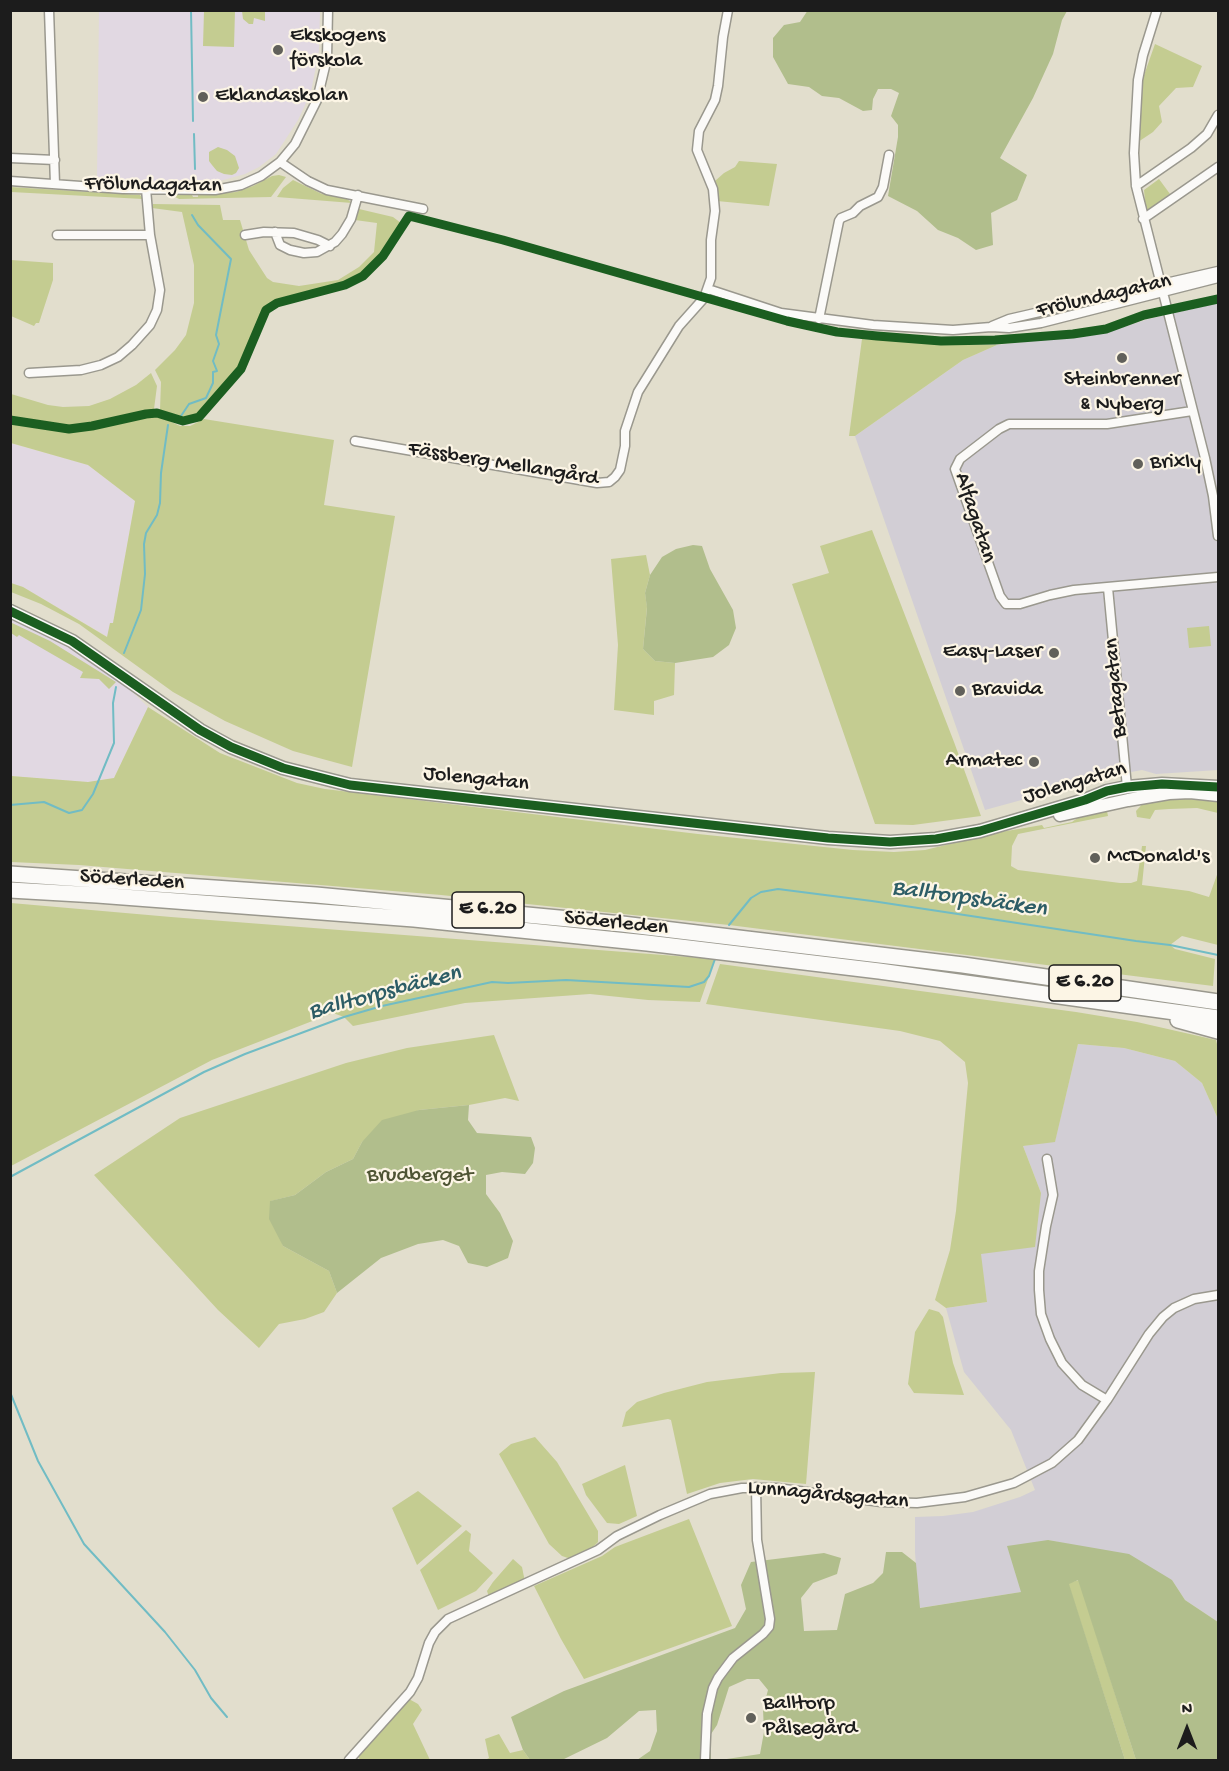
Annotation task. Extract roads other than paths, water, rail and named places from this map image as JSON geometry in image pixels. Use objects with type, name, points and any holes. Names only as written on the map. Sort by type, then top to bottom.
[{"type":"highway","name":"Söderleden","points":[[10,874],[316,895],[622,924],[963,965],[1214,1001]]},
{"type":"highway","name":"Söderleden","points":[[10,890],[97,894],[407,919],[647,943],[868,970],[1218,1018]]},
{"type":"highway","points":[[1130,1006],[1218,1031]]},
{"type":"street","points":[[49,10],[55,184]]},
{"type":"street","points":[[328,10],[327,58],[320,93],[295,144],[280,162],[316,186],[327,190],[423,209]]},
{"type":"street","points":[[1157,10],[1138,80],[1134,153],[1136,186],[1213,496],[1218,536]]},
{"type":"street","points":[[708,289],[711,278],[711,240],[715,211],[711,179],[697,150],[699,131],[715,100],[728,11]]},
{"type":"street","points":[[1136,186],[1191,148],[1207,134],[1218,115]]},
{"type":"street","points":[[819,319],[839,221],[878,197],[883,187],[889,155]]},
{"type":"street","points":[[10,158],[55,160]]},
{"type":"street","name":"Frölundagatan","points":[[10,181],[146,189],[229,188],[261,176],[280,162]]},
{"type":"street","points":[[1143,219],[1218,167]]},
{"type":"street","points":[[29,373],[81,370],[101,365],[118,357],[145,332],[157,310],[160,290],[150,235],[146,189]]},
{"type":"street","points":[[275,232],[280,245],[296,252],[317,252],[330,246],[342,234],[351,219],[358,195]]},
{"type":"street","points":[[245,235],[275,232],[301,235],[330,246]]},
{"type":"street","points":[[57,235],[150,235]]},
{"type":"street","name":"Frölundagatan","points":[[708,289],[782,313],[819,319],[938,330],[1009,328],[1041,323],[1218,270]]},
{"type":"street","name":"Frölundagatan","points":[[1162,288],[1218,278]]},
{"type":"street","name":"Fässberg Mellangård","points":[[356,441],[597,483],[609,482],[620,470],[625,446],[625,431],[638,392],[679,326],[704,298],[708,289]]},
{"type":"street","name":"Alfagatan","points":[[1192,411],[1107,424],[1009,424],[960,459],[955,466],[962,492],[1000,596],[1006,604],[1020,604],[1064,591],[1218,577]]},
{"type":"street","name":"Betagatan","points":[[1108,588],[1126,787]]},
{"type":"street","name":"Jolengatan","points":[[10,611],[72,641],[214,738],[262,761],[323,780],[350,785],[859,841],[921,841],[980,831],[1126,787],[1162,784],[1218,787]]},
{"type":"street","name":"Jolengatan","points":[[980,831],[990,832],[1128,800],[1169,793],[1190,792],[1218,795]]},
{"type":"street","points":[[1047,1158],[1053,1195],[1039,1271],[1041,1314],[1062,1363],[1082,1385],[1107,1400]]},
{"type":"street","name":"Lunnagårdsgatan","points":[[350,1761],[410,1692],[418,1678],[429,1643],[435,1632],[448,1619],[598,1550],[617,1536],[699,1497],[722,1491],[756,1487],[777,1488],[892,1502],[942,1502],[972,1496],[1014,1483],[1052,1463],[1077,1440],[1163,1317],[1174,1308],[1194,1299],[1218,1295]]},
{"type":"street","points":[[705,1761],[707,1714],[713,1688],[733,1658],[769,1627],[770,1619],[757,1540],[756,1487]]},
{"type":"waterway","points":[[191,10],[193,121]]},
{"type":"waterway","points":[[194,134],[195,169]]},
{"type":"waterway","points":[[181,416],[189,404],[206,398],[213,383],[213,372],[217,371],[213,361],[219,344],[216,335],[231,259],[198,225],[192,215]]},
{"type":"waterway","points":[[124,653],[141,610],[145,574],[144,544],[146,533],[157,515],[160,503],[161,473],[168,425]]},
{"type":"waterway","points":[[10,805],[44,802],[69,813],[82,810],[93,794],[114,743],[113,703],[116,687]]},
{"type":"waterway","name":"Balltorpsbäcken","points":[[729,925],[751,898],[761,892],[778,889],[1170,945],[1218,955]]},
{"type":"waterway","name":"Balltorpsbäcken","points":[[10,1177],[204,1072],[344,1017],[382,1006],[492,982],[566,980],[689,987],[704,982],[709,976],[715,959]]},
{"type":"waterway","points":[[10,1392],[38,1461],[84,1544],[165,1632],[195,1670],[211,1698],[227,1717]]},
{"type":"place","name":"Ekskogens förskola","points":[[278,50]]},
{"type":"place","name":"Eklandaskolan","points":[[203,97]]},
{"type":"place","name":"Steinbrenner & Nyberg","points":[[1122,358]]},
{"type":"place","name":"Brixly","points":[[1138,464]]},
{"type":"place","name":"Easy-Laser","points":[[1054,653]]},
{"type":"place","name":"Bravida","points":[[960,691]]},
{"type":"place","name":"Armatec","points":[[1034,762]]},
{"type":"place","name":"McDonald's","points":[[1095,858]]},
{"type":"place","name":"Balltorp Pålsegård","points":[[751,1718]]},
{"type":"park label","name":"Brudberget","points":[[420,1177]]}]
